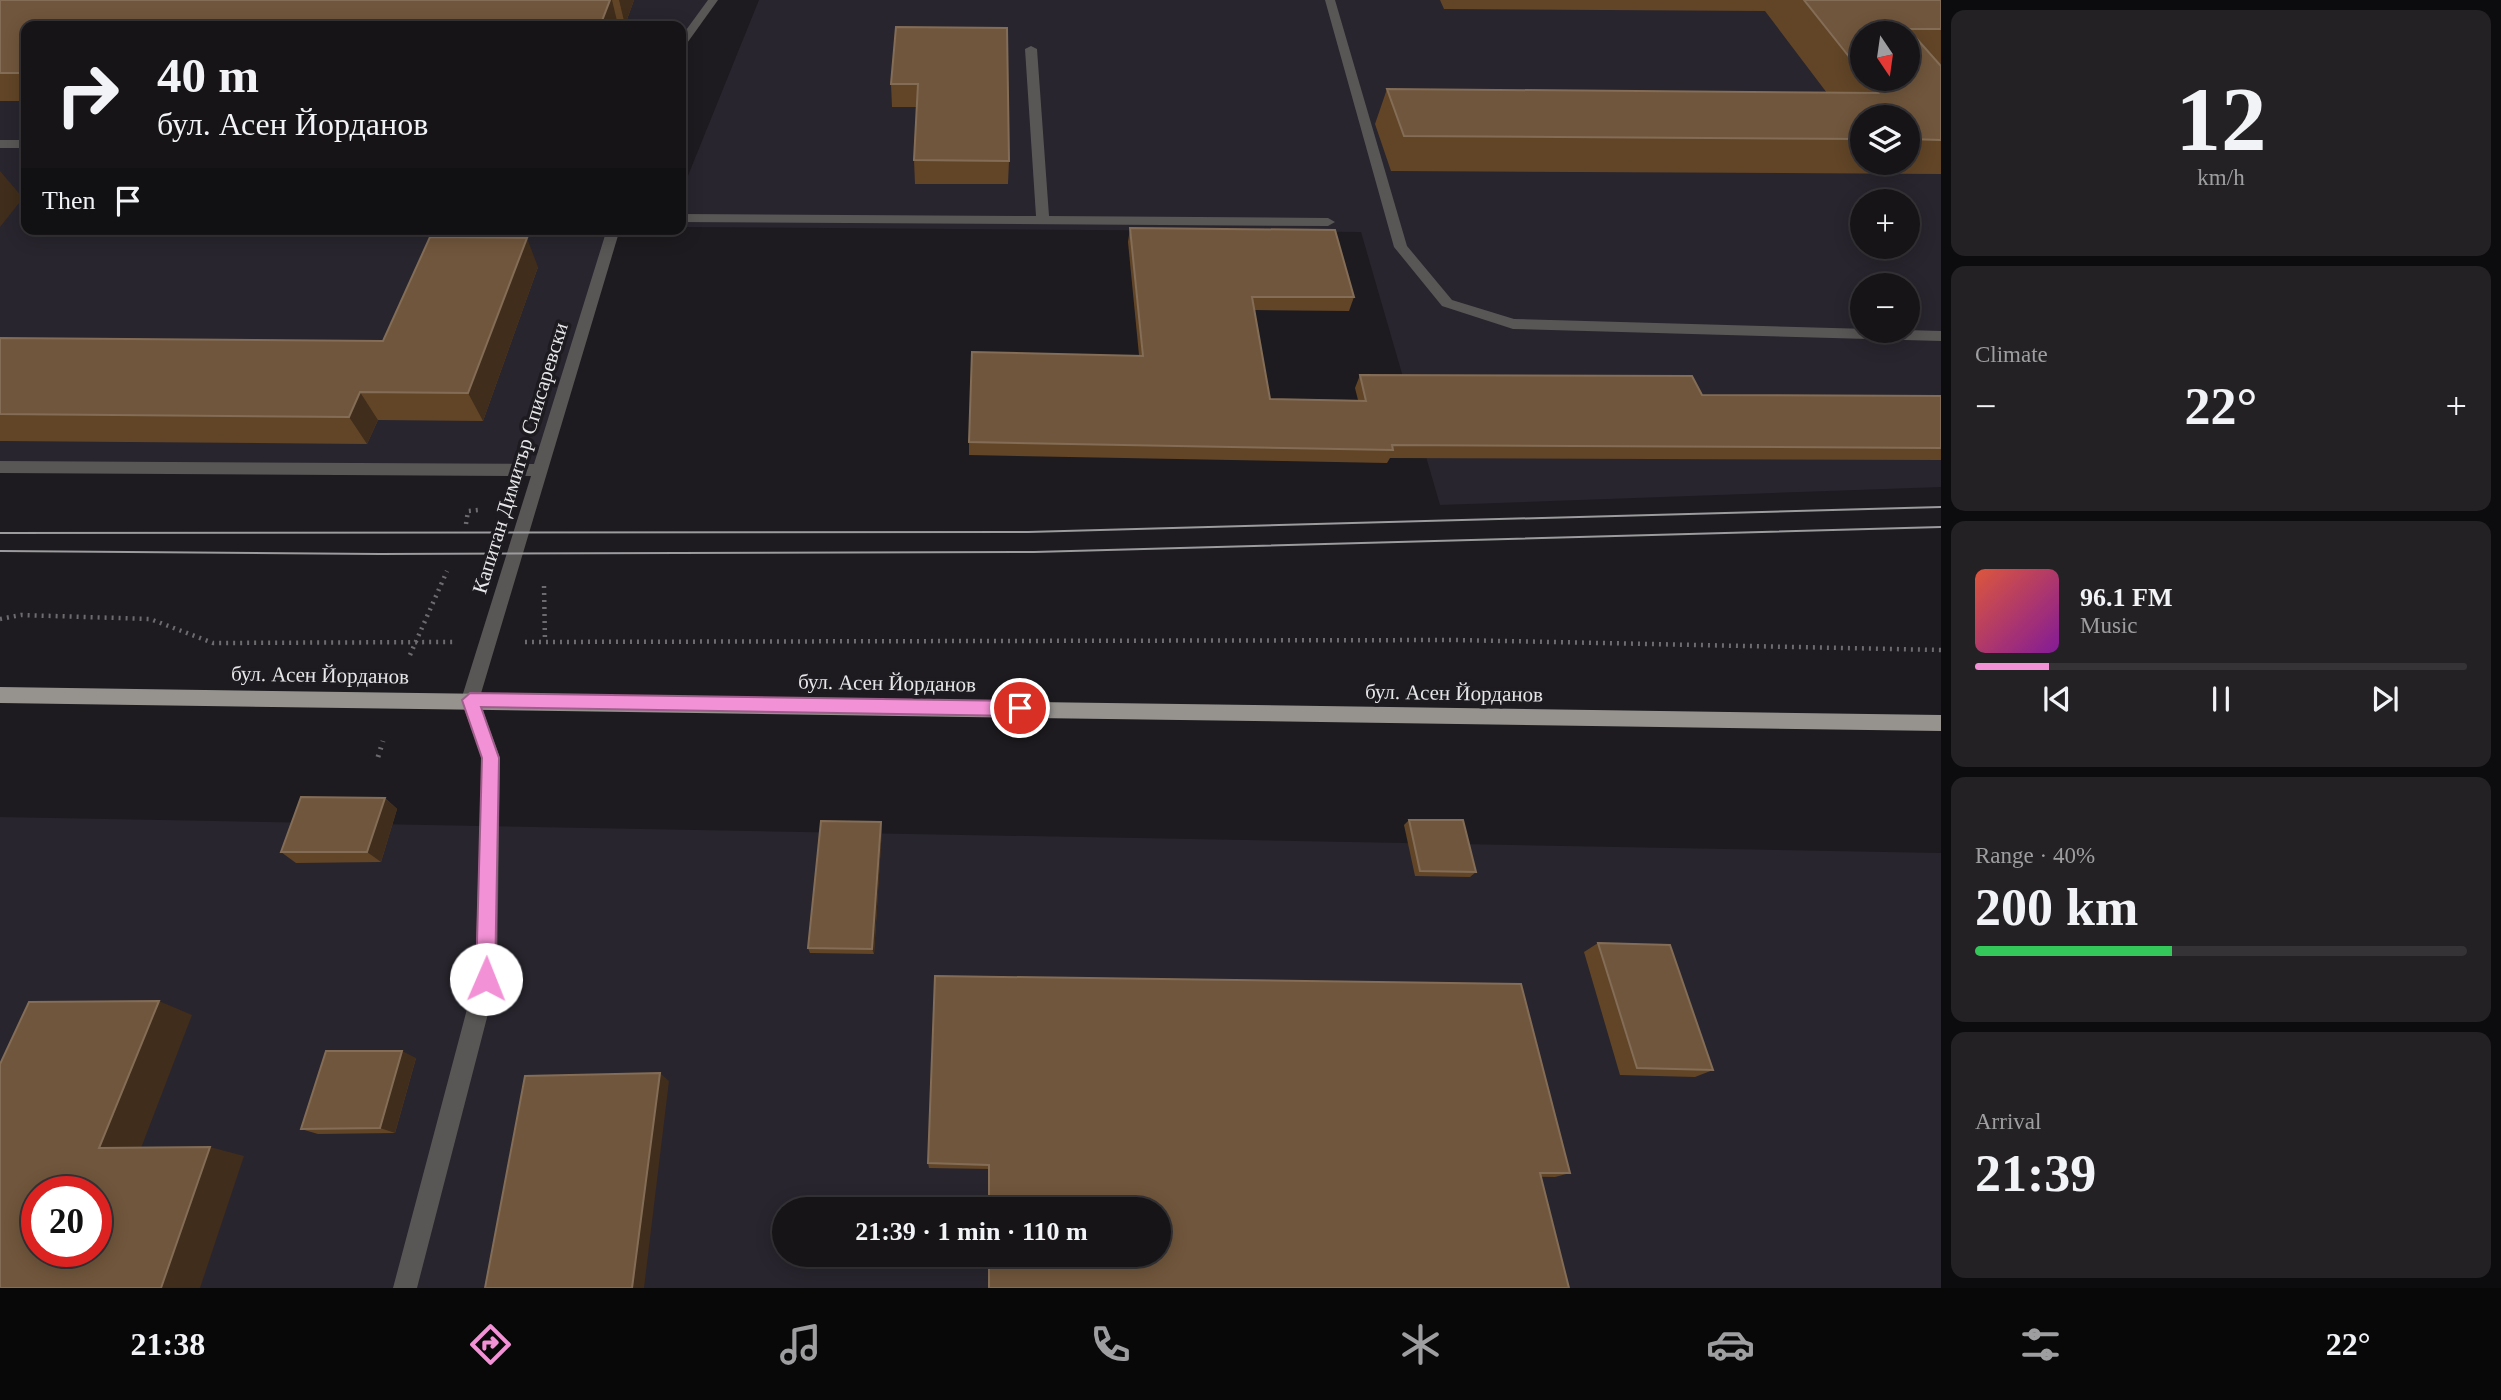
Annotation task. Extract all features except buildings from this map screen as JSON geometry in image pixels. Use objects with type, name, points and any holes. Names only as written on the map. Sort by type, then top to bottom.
[{"type":"main road","name":"бул. Асен Йорданов","points":[[0,695],[1941,723]]},
{"type":"street","points":[[686,37],[713,0]]},
{"type":"street","points":[[1330,0],[1401,247],[1447,303],[1513,324],[1941,336]]},
{"type":"street","points":[[1031,49],[1043,220]]},
{"type":"street","points":[[0,144],[21,144]]},
{"type":"street","points":[[686,219],[1328,222]]},
{"type":"street","name":"Капитан Димитър Списаревски","points":[[470,700],[612,235]]},
{"type":"street","points":[[0,467],[540,470]]},
{"type":"street","points":[[405,1288],[486,979],[491,758],[470,700]]},
{"type":"path","points":[[466,524],[468,511],[478,510]]},
{"type":"path","points":[[410,656],[447,571]]},
{"type":"path","points":[[544,583],[545,642]]},
{"type":"path","points":[[0,619],[21,615],[150,619],[213,643],[439,642]]},
{"type":"path","points":[[534,642],[1455,640],[1941,650]]},
{"type":"path","points":[[378,757],[383,741]]},
{"type":"shaded area","points":[[0,0],[713,0],[686,37],[686,21],[21,21],[21,235],[613,235],[540,470],[0,467]]},
{"type":"shaded area","points":[[759,0],[1941,0],[1941,487],[1440,505],[1361,232],[686,227],[686,181]]},
{"type":"shaded area","points":[[0,817],[1941,853],[1941,1288],[0,1288]]},
{"type":"tram line","points":[[0,533],[1028,532],[1941,507]]},
{"type":"tram line","points":[[0,551],[380,554],[1034,552],[1941,527]]},
{"type":"route","points":[[486,979],[491,758],[470,700],[1020,708]]}]
